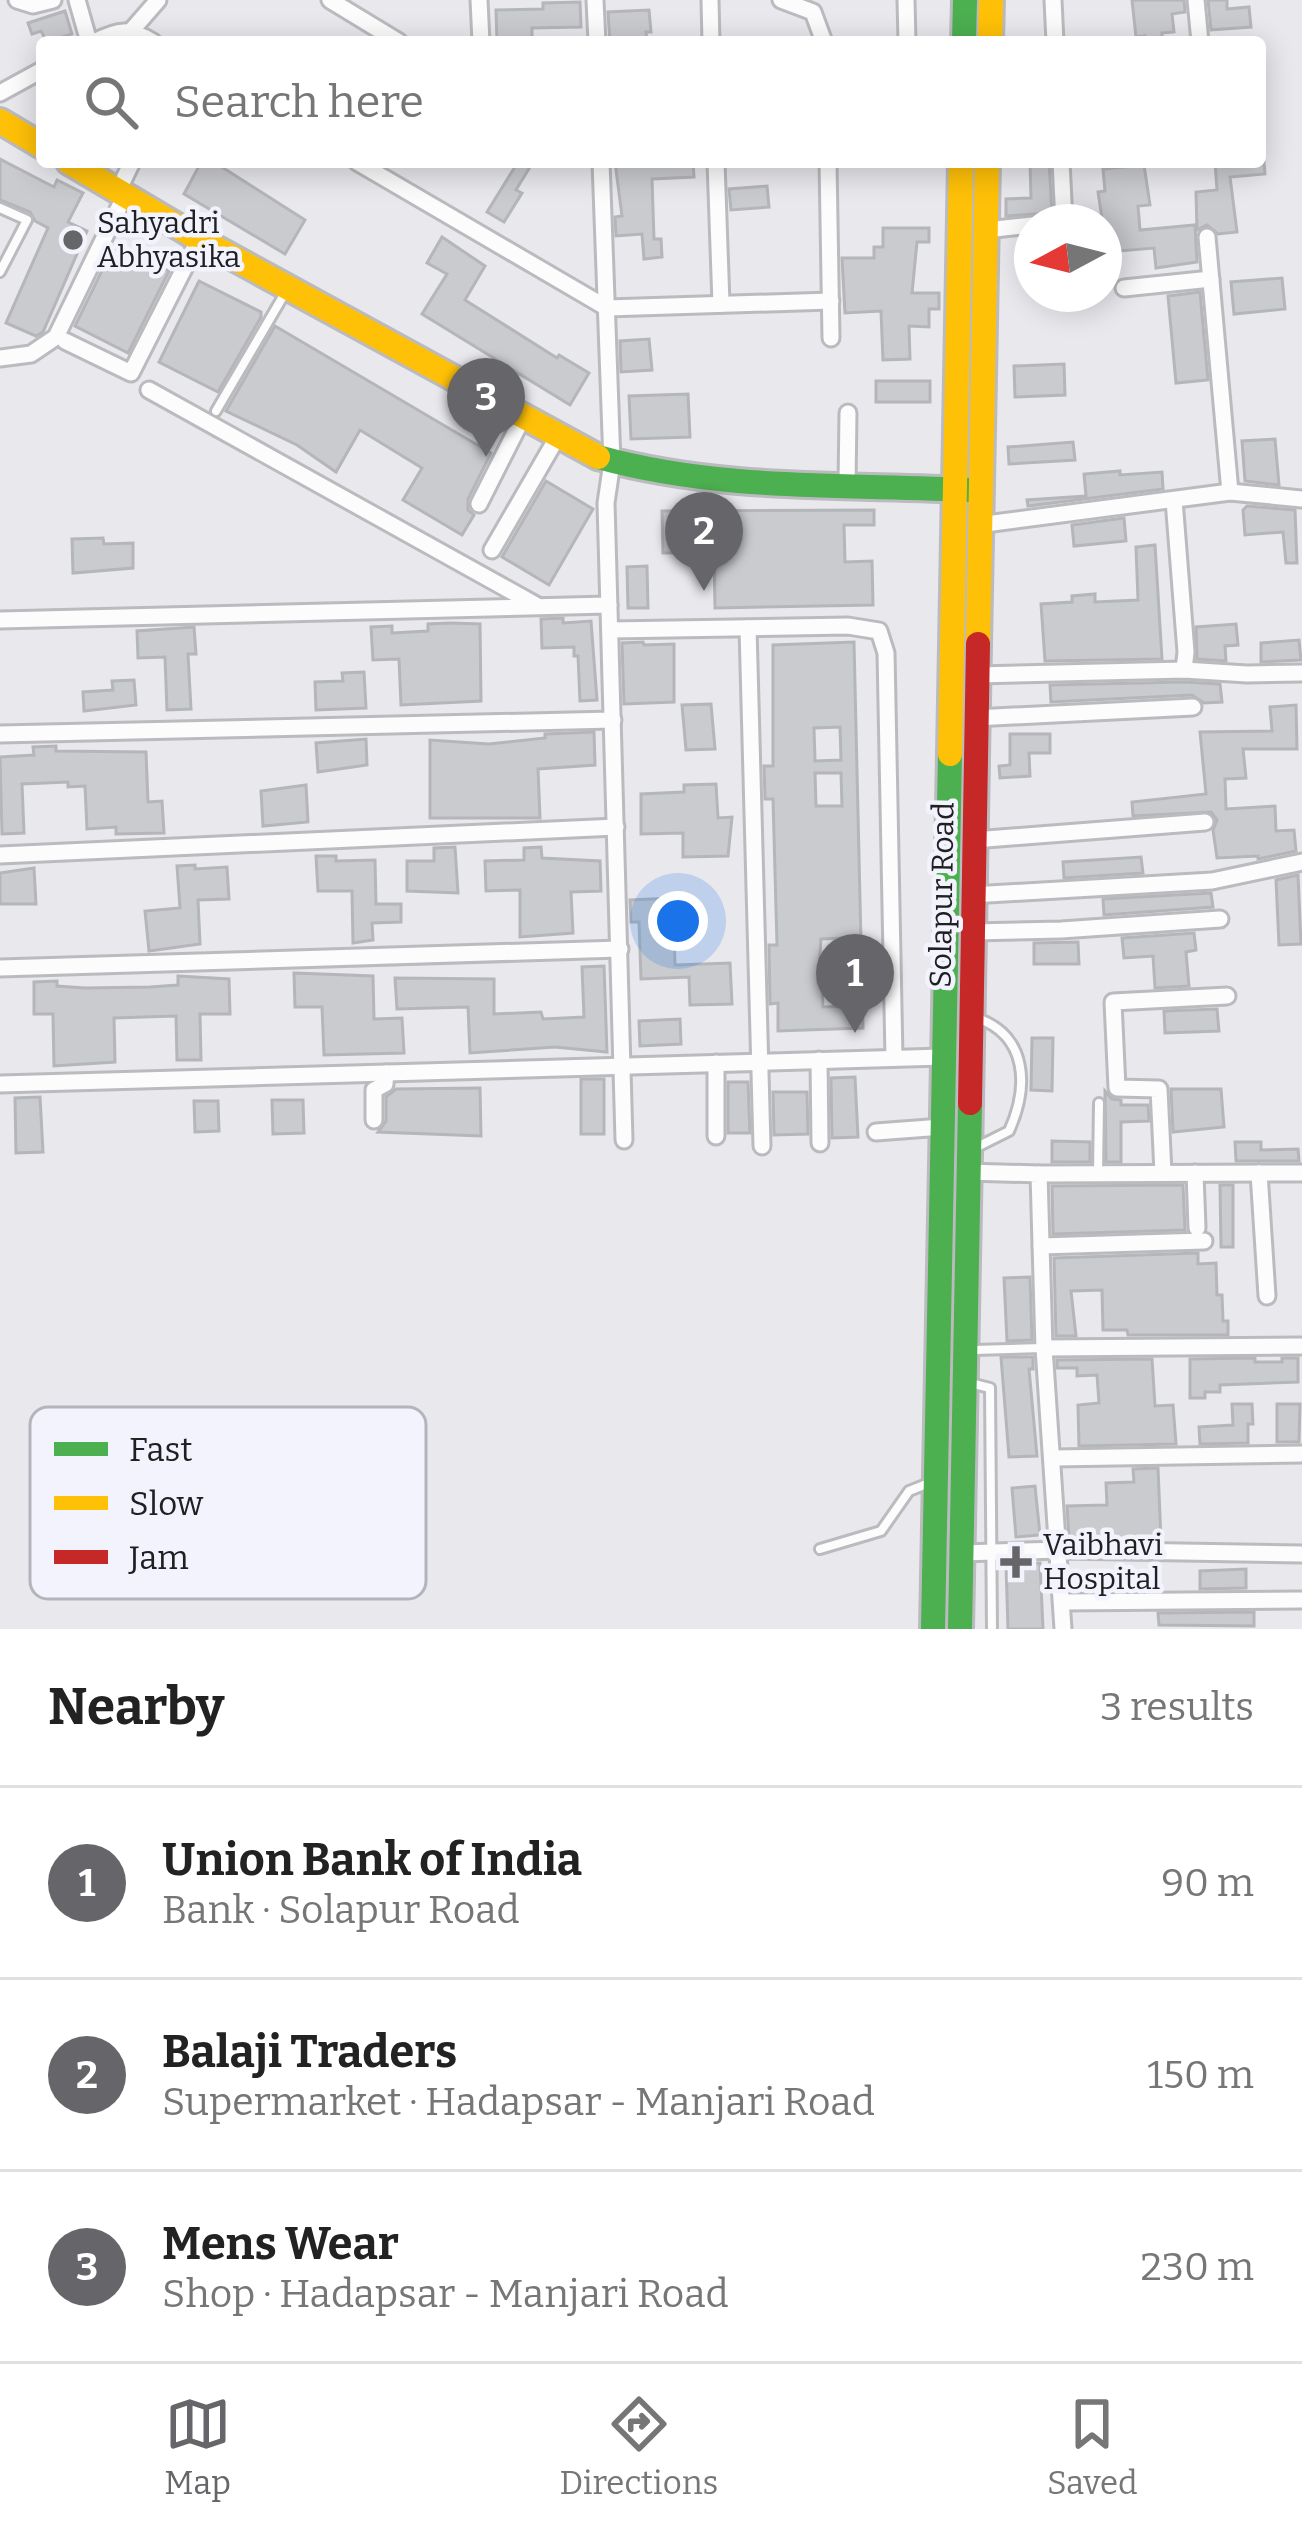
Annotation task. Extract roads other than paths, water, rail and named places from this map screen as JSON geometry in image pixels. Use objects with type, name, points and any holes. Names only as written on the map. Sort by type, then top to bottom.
[{"type":"main road","points":[[964,36],[965,0]]},
{"type":"main road","points":[[990,36],[991,0]]},
{"type":"main road","points":[[0,121],[36,142]]},
{"type":"main road","points":[[79,168],[199,239],[612,462],[683,478],[979,490]]},
{"type":"main road","name":"Solapur Road","points":[[933,1629],[961,168]]},
{"type":"main road","name":"Solapur Road","points":[[960,1629],[987,168]]},
{"type":"street","points":[[17,0],[33,5],[53,0]]},
{"type":"street","points":[[77,0],[90,36]]},
{"type":"street","points":[[132,30],[158,0]]},
{"type":"street","points":[[330,0],[389,36]]},
{"type":"street","points":[[479,0],[481,36]]},
{"type":"street","points":[[595,0],[597,36]]},
{"type":"street","points":[[710,0],[711,36]]},
{"type":"street","points":[[781,0],[813,12],[822,36]]},
{"type":"street","points":[[906,0],[908,36]]},
{"type":"street","points":[[1053,0],[1055,36]]},
{"type":"street","points":[[1196,0],[1199,36]]},
{"type":"street","points":[[104,36],[117,30],[142,36]]},
{"type":"street","points":[[0,93],[36,73]]},
{"type":"street","points":[[0,358],[31,354],[56,337],[130,168]]},
{"type":"street","points":[[367,168],[607,308],[831,301]]},
{"type":"street","points":[[600,168],[612,462],[606,503],[624,1140]]},
{"type":"street","points":[[716,168],[721,304]]},
{"type":"street","points":[[828,168],[832,338]]},
{"type":"street","points":[[1060,204],[1061,168]]},
{"type":"street","points":[[986,230],[1014,227]]},
{"type":"street","points":[[1208,237],[1230,492]]},
{"type":"street","points":[[65,341],[131,374],[199,239]]},
{"type":"street","points":[[1124,287],[1211,278]]},
{"type":"street","points":[[148,390],[538,607]]},
{"type":"street","points":[[847,485],[848,413]]},
{"type":"street","points":[[479,504],[524,416]]},
{"type":"street","points":[[492,550],[558,436]]},
{"type":"street","points":[[978,525],[1230,492],[1302,499]]},
{"type":"street","points":[[1174,500],[1184,670]]},
{"type":"street","points":[[0,620],[609,605]]},
{"type":"street","points":[[610,630],[848,626],[879,631],[886,652],[894,1058]]},
{"type":"street","points":[[748,628],[762,1146]]},
{"type":"street","points":[[976,675],[1184,670],[1302,673]]},
{"type":"street","points":[[975,718],[1193,707]]},
{"type":"street","points":[[0,734],[613,719]]},
{"type":"street","points":[[974,840],[1205,822]]},
{"type":"street","points":[[0,855],[616,827]]},
{"type":"street","points":[[972,895],[1212,881],[1302,862]]},
{"type":"street","points":[[971,932],[1220,919]]},
{"type":"street","points":[[0,968],[620,949]]},
{"type":"street","points":[[1162,1174],[1160,1089],[1117,1088],[1113,1002],[1227,996]]},
{"type":"street","points":[[0,1084],[943,1057]]},
{"type":"street","points":[[819,1060],[820,1143]]},
{"type":"street","points":[[716,1063],[716,1136]]},
{"type":"street","points":[[374,1120],[374,1090],[385,1084],[386,1073]]},
{"type":"street","points":[[876,1132],[942,1127]]},
{"type":"street","points":[[968,1160],[1039,1174],[1302,1173]]},
{"type":"street","points":[[1259,1173],[1267,1296]]},
{"type":"street","points":[[1039,1174],[1044,1348],[1063,1629]]},
{"type":"street","points":[[1041,1246],[1200,1234],[1196,1174]]},
{"type":"street","points":[[1044,1348],[1302,1346]]},
{"type":"street","points":[[1054,1457],[1302,1454]]},
{"type":"street","points":[[962,1553],[1302,1554]]},
{"type":"street","points":[[1063,1602],[1302,1600]]},
{"type":"lane","points":[[0,208],[27,220],[0,272]]},
{"type":"lane","points":[[216,411],[289,286]]},
{"type":"lane","points":[[968,1160],[1009,1131],[1020,1108],[1022,1075],[1016,1049],[1000,1027],[970,1016]]},
{"type":"lane","points":[[1098,1173],[1099,1103]]},
{"type":"lane","points":[[964,1350],[1044,1348]]},
{"type":"lane","points":[[964,1382],[990,1388],[992,1629]]},
{"type":"lane","points":[[820,1550],[881,1531],[909,1490],[936,1481]]},
{"type":"place","name":"Sahyadri Abhyasika","points":[[73,240]]},
{"type":"place","name":"Mens Wear","points":[[486,457]]},
{"type":"place","name":"Balaji Traders","points":[[704,591]]},
{"type":"place","name":"Union Bank of India","points":[[855,1033]]},
{"type":"place","name":"Vaibhavi Hospital","points":[[1016,1562]]}]
